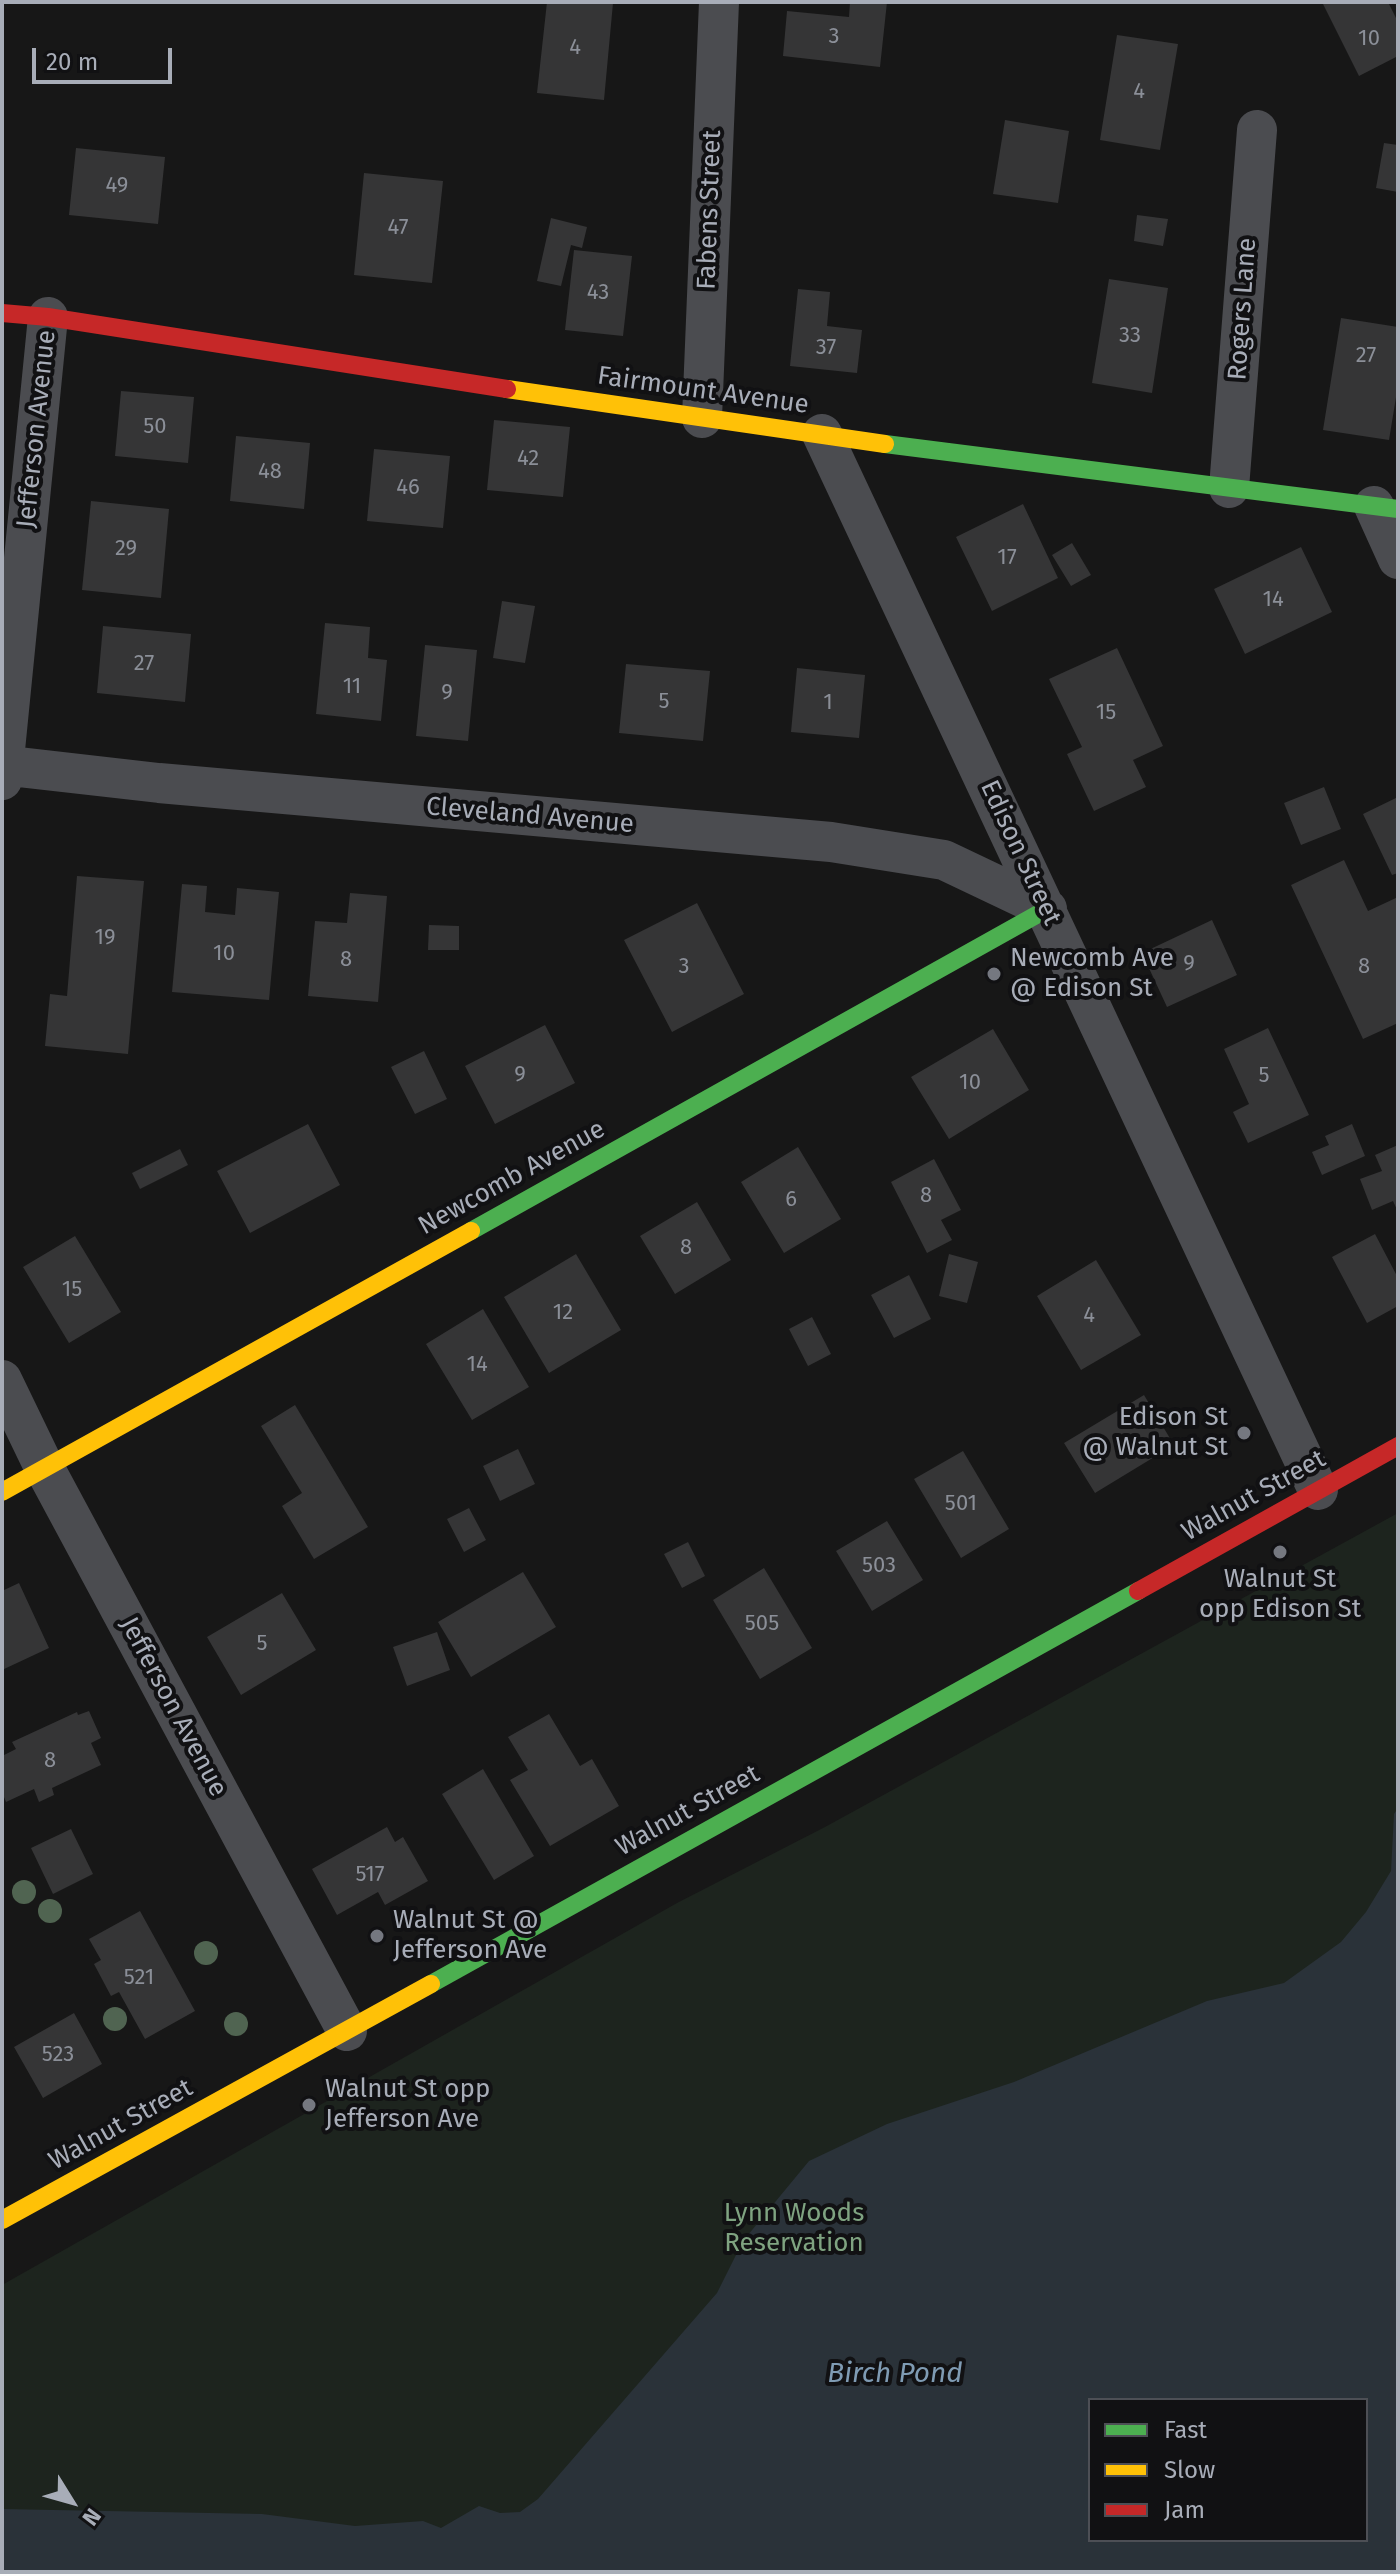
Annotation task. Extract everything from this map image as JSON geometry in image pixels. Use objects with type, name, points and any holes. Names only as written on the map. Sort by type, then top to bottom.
[{"type":"street","name":"Fabens Street","points":[[702,418],[719,2]]},
{"type":"street","name":"Rogers Lane","points":[[1229,488],[1257,130]]},
{"type":"street","name":"Fairmount Avenue","points":[[2,313],[48,317],[702,418],[1386,508]]},
{"type":"street","name":"Jefferson Avenue","points":[[3,770],[48,317]]},
{"type":"street","name":"Edison Street","points":[[822,434],[1318,1490]]},
{"type":"street","points":[[1386,508],[1398,559]]},
{"type":"street","name":"Cleveland Avenue","points":[[3,770],[831,842],[944,860],[1047,909]]},
{"type":"street","name":"Newcomb Avenue","points":[[2,1492],[1047,909]]},
{"type":"street","name":"Jefferson Avenue","points":[[2,1380],[45,1469],[347,2031]]},
{"type":"street","name":"Walnut Street","points":[[2,2220],[1398,1446]]},
{"type":"green space","name":"Lynn Woods Reservation","points":[[1398,1513],[1398,2572],[2,2572],[2,2285],[677,1903],[825,1827]]},
{"type":"water","name":"Birch Pond","points":[[1398,1808],[1398,2572],[2,2572],[2,2509],[262,2514],[355,2526],[423,2521],[441,2528],[479,2506],[500,2513],[520,2512],[538,2499],[717,2293],[743,2241],[809,2161],[887,2124],[1014,2082],[1207,2001],[1284,1983],[1341,1942],[1366,1912],[1391,1871],[1394,1814]]},
{"type":"building","points":[[547,2],[613,3],[604,100],[537,93]]},
{"type":"building","points":[[850,2],[887,2],[880,67],[783,56],[787,11],[849,17]]},
{"type":"building","points":[[1322,2],[1388,2],[1398,22],[1398,56],[1359,76]]},
{"type":"building","points":[[1117,35],[1178,44],[1160,150],[1100,140]]},
{"type":"building","points":[[1005,120],[1069,131],[1058,203],[993,194]]},
{"type":"building","points":[[1384,143],[1398,145],[1398,192],[1376,188]]},
{"type":"building","points":[[76,148],[165,157],[158,224],[69,215]]},
{"type":"building","points":[[364,173],[443,181],[432,283],[354,275]]},
{"type":"building","points":[[1137,215],[1168,219],[1163,246],[1134,241]]},
{"type":"building","points":[[551,218],[587,227],[582,248],[571,245],[561,286],[537,281]]},
{"type":"building","points":[[574,250],[632,256],[623,336],[565,330]]},
{"type":"building","points":[[1109,279],[1168,288],[1152,393],[1092,383]]},
{"type":"building","points":[[798,289],[830,292],[827,326],[862,330],[857,373],[790,366]]},
{"type":"building","points":[[1341,318],[1398,327],[1398,385],[1389,440],[1323,430]]},
{"type":"building","points":[[121,391],[194,397],[188,463],[115,456]]},
{"type":"building","points":[[494,420],[570,427],[563,497],[487,490]]},
{"type":"building","points":[[236,436],[310,443],[304,509],[230,501]]},
{"type":"building","points":[[374,449],[450,456],[443,528],[367,521]]},
{"type":"building","points":[[91,501],[169,509],[161,598],[82,590]]},
{"type":"building","points":[[1023,504],[1058,578],[992,611],[956,537]]},
{"type":"building","points":[[1072,543],[1091,575],[1071,586],[1052,555]]},
{"type":"building","points":[[1301,547],[1332,612],[1245,654],[1214,589]]},
{"type":"building","points":[[502,601],[535,606],[525,663],[493,658]]},
{"type":"building","points":[[325,623],[370,627],[368,658],[387,660],[381,721],[316,714]]},
{"type":"building","points":[[103,626],[191,634],[185,702],[97,693]]},
{"type":"building","points":[[425,645],[477,650],[468,741],[416,736]]},
{"type":"building","points":[[1117,648],[1163,746],[1133,760],[1146,787],[1094,811],[1067,754],[1082,747],[1049,679]]},
{"type":"building","points":[[626,664],[710,671],[703,741],[619,733]]},
{"type":"building","points":[[797,668],[865,675],[859,738],[791,732]]},
{"type":"building","points":[[1324,787],[1341,829],[1301,845],[1284,803]]},
{"type":"building","points":[[1398,797],[1398,873],[1392,875],[1363,814]]},
{"type":"building","points":[[1344,860],[1368,911],[1398,897],[1398,1023],[1363,1039],[1291,885]]},
{"type":"building","points":[[77,876],[144,881],[128,1054],[45,1046],[50,994],[67,996]]},
{"type":"building","points":[[182,884],[207,886],[205,912],[235,915],[237,888],[279,892],[269,1000],[172,992]]},
{"type":"building","points":[[350,893],[387,896],[378,1002],[308,996],[315,921],[347,923]]},
{"type":"building","points":[[697,903],[744,994],[672,1032],[624,940]]},
{"type":"building","points":[[1212,920],[1237,975],[1167,1007],[1142,953]]},
{"type":"building","points":[[429,925],[459,926],[459,950],[428,950]]},
{"type":"building","points":[[545,1025],[575,1083],[495,1124],[465,1066]]},
{"type":"building","points":[[1268,1028],[1309,1115],[1248,1143],[1233,1112],[1249,1104],[1224,1049]]},
{"type":"building","points":[[993,1029],[1029,1090],[949,1139],[911,1077]]},
{"type":"building","points":[[424,1051],[447,1099],[415,1114],[391,1067]]},
{"type":"building","points":[[308,1124],[340,1185],[250,1233],[217,1171]]},
{"type":"building","points":[[1352,1124],[1365,1156],[1322,1175],[1312,1152],[1329,1145],[1325,1136]]},
{"type":"building","points":[[1398,1145],[1398,1212],[1393,1201],[1372,1210],[1360,1179],[1382,1171],[1375,1155]]},
{"type":"building","points":[[798,1147],[841,1219],[784,1253],[741,1182]]},
{"type":"building","points":[[180,1149],[188,1165],[140,1189],[132,1173]]},
{"type":"building","points":[[934,1159],[961,1210],[941,1220],[952,1240],[927,1253],[891,1182]]},
{"type":"building","points":[[697,1202],[731,1260],[675,1294],[640,1236]]},
{"type":"building","points":[[1375,1234],[1398,1278],[1398,1306],[1367,1323],[1332,1257]]},
{"type":"building","points":[[75,1236],[121,1312],[69,1343],[23,1267]]},
{"type":"building","points":[[576,1254],[621,1330],[549,1373],[504,1297]]},
{"type":"building","points":[[949,1254],[978,1262],[967,1303],[939,1296]]},
{"type":"building","points":[[1096,1260],[1141,1335],[1081,1370],[1037,1296]]},
{"type":"building","points":[[909,1275],[931,1319],[894,1338],[871,1295]]},
{"type":"building","points":[[483,1309],[529,1387],[472,1420],[426,1344]]},
{"type":"building","points":[[812,1317],[831,1354],[808,1366],[789,1329]]},
{"type":"building","points":[[1144,1395],[1174,1445],[1095,1493],[1064,1443]]},
{"type":"building","points":[[295,1405],[368,1527],[314,1559],[282,1506],[302,1493],[261,1426]]},
{"type":"building","points":[[518,1449],[535,1484],[500,1501],[483,1466]]},
{"type":"building","points":[[963,1451],[1009,1529],[961,1558],[914,1479]]},
{"type":"building","points":[[469,1508],[486,1540],[464,1552],[447,1519]]},
{"type":"building","points":[[887,1521],[923,1580],[872,1611],[836,1551]]},
{"type":"building","points":[[688,1542],[705,1576],[682,1588],[664,1554]]},
{"type":"building","points":[[764,1568],[812,1648],[760,1679],[713,1600]]},
{"type":"building","points":[[523,1572],[556,1627],[471,1677],[438,1622]]},
{"type":"building","points":[[19,1583],[49,1648],[2,1670],[2,1591]]},
{"type":"building","points":[[282,1593],[316,1650],[241,1695],[207,1637]]},
{"type":"building","points":[[437,1632],[450,1670],[407,1686],[393,1647]]},
{"type":"building","points":[[89,1711],[101,1738],[91,1743],[101,1765],[52,1788],[54,1795],[39,1802],[34,1789],[6,1802],[2,1792],[2,1756],[16,1749],[12,1742],[77,1712],[78,1715]]},
{"type":"building","points":[[549,1714],[580,1766],[592,1759],[619,1806],[550,1846],[510,1780],[528,1770],[508,1737]]},
{"type":"building","points":[[483,1769],[534,1856],[494,1880],[442,1794]]},
{"type":"building","points":[[387,1827],[395,1842],[403,1837],[428,1881],[385,1905],[378,1892],[337,1915],[312,1869]]},
{"type":"building","points":[[71,1829],[93,1874],[53,1894],[31,1848]]},
{"type":"building","points":[[140,1911],[195,2011],[145,2039],[119,1992],[111,1996],[94,1964],[101,1960],[89,1939]]},
{"type":"building","points":[[74,2013],[102,2064],[43,2098],[14,2047]]},
{"type":"traffic: fast","points":[[885,444],[1398,509]]},
{"type":"traffic: fast","points":[[471,1231],[1047,909]]},
{"type":"traffic: fast","points":[[431,1984],[1138,1591]]},
{"type":"traffic: slow","points":[[507,389],[885,444]]},
{"type":"traffic: slow","points":[[2,1492],[471,1231]]},
{"type":"traffic: slow","points":[[2,2220],[431,1984]]},
{"type":"traffic: jam","points":[[2,313],[48,317],[507,389]]},
{"type":"traffic: jam","points":[[1138,1591],[1398,1446]]},
{"type":"place","name":"Newcomb Ave @ Edison St","points":[[994,974]]},
{"type":"place","name":"Edison St @ Walnut St","points":[[1244,1433]]},
{"type":"place","name":"Walnut St opp Edison St","points":[[1280,1552]]},
{"type":"place","name":"Walnut St @ Jefferson Ave","points":[[377,1936]]},
{"type":"place","name":"Walnut St opp Jefferson Ave","points":[[309,2105]]}]
